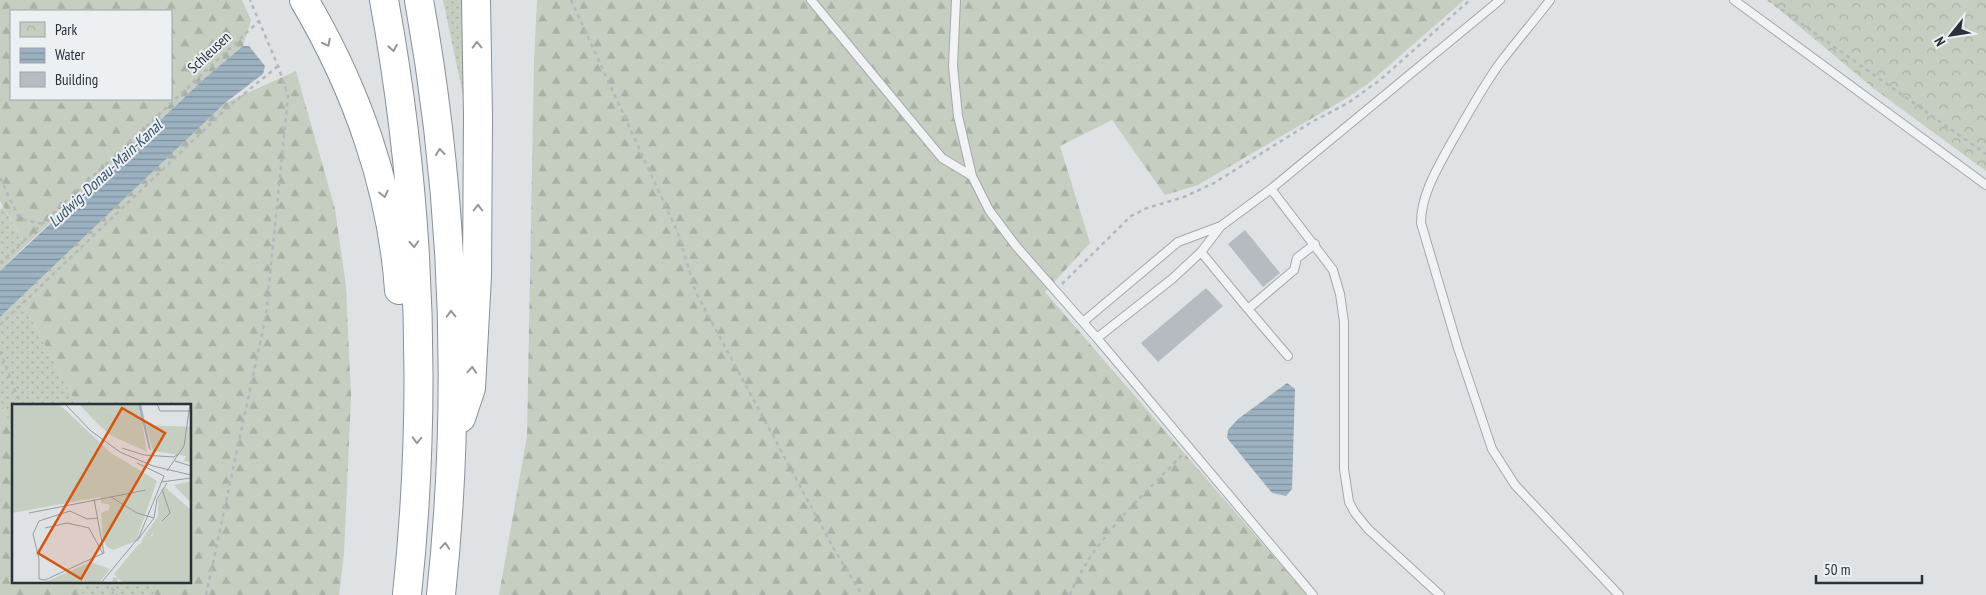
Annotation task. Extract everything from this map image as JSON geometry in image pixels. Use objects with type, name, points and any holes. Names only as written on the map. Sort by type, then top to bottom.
[{"type":"highway","points":[[304,0],[329,46],[346,83],[372,151],[382,187],[398,268],[401,338],[418,392]]},
{"type":"highway","points":[[384,0],[395,63],[411,200],[419,337],[416,475],[407,595]]},
{"type":"highway","points":[[419,0],[436,112],[448,242],[451,312],[450,450],[441,595]]},
{"type":"highway","points":[[450,450],[471,388],[478,210],[476,0]]},
{"type":"lane","points":[[812,0],[942,158],[972,176]]},
{"type":"lane","points":[[956,0],[953,66],[958,116],[972,176],[989,210],[1016,246],[1190,447],[1313,595]]},
{"type":"lane","points":[[1097,338],[1172,279],[1201,252],[1222,226],[1271,189],[1500,0]]},
{"type":"lane","points":[[1550,0],[1500,64],[1468,115],[1439,166],[1421,210],[1421,223],[1458,348],[1492,449],[1515,485],[1619,595]]},
{"type":"lane","points":[[1734,0],[1986,185]]},
{"type":"lane","points":[[1271,189],[1315,244],[1333,270],[1340,294],[1344,322],[1344,469],[1349,502],[1368,529],[1440,595]]},
{"type":"lane","points":[[1083,322],[1178,242],[1222,226]]},
{"type":"lane","points":[[1248,309],[1294,270],[1297,258],[1315,244]]},
{"type":"lane","points":[[1201,252],[1288,356]]},
{"type":"path","points":[[206,595],[266,315],[288,96],[278,66],[250,0]]},
{"type":"path","points":[[572,0],[678,232],[696,293],[834,549],[862,595]]},
{"type":"path","points":[[1056,290],[1131,216],[1147,208],[1184,197],[1214,183],[1310,123],[1348,103],[1380,80],[1470,0]]},
{"type":"path","points":[[1768,0],[1986,154]]},
{"type":"path","name":"Schleusen","points":[[0,263],[259,21]]},
{"type":"path","points":[[0,324],[228,107],[278,66]]},
{"type":"path","points":[[0,178],[19,218],[42,224]]},
{"type":"path","points":[[0,351],[17,396],[23,404]]},
{"type":"path","points":[[1070,595],[1078,576],[1111,531],[1190,447]]},
{"type":"path","points":[[108,582],[117,595]]},
{"type":"green space","points":[[0,0],[242,0],[251,20],[243,46],[205,78],[26,245],[0,201]]},
{"type":"green space","points":[[443,0],[465,0],[467,114]]},
{"type":"green space","points":[[537,0],[1464,0],[1369,83],[1198,185],[1165,195],[1112,120],[1060,146],[1090,243],[1045,292],[1307,595],[499,595],[527,436],[534,62]]},
{"type":"green space","points":[[1768,0],[1986,0],[1986,171],[1873,88]]},
{"type":"green space","points":[[296,71],[335,209],[346,286],[351,396],[344,554],[339,595],[155,595],[148,582],[191,582],[191,404],[76,404],[20,298],[225,103]]},
{"type":"green space","points":[[3,207],[26,245],[0,271],[0,210]]},
{"type":"green space","points":[[20,298],[76,404],[12,404],[12,428],[0,401],[0,317]]},
{"type":"green space","points":[[0,401],[12,428],[12,582],[77,582],[83,595],[0,595]]},
{"type":"green space","points":[[77,582],[148,582],[155,595],[83,595]]},
{"type":"water","name":"Ludwig-Donau-Main-Kanal","points":[[243,46],[249,46],[265,66],[263,74],[225,103],[0,317],[0,271],[205,78]]},
{"type":"water","points":[[1287,383],[1295,389],[1292,489],[1286,496],[1272,493],[1227,438],[1228,430],[1238,419]]},
{"type":"building","points":[[1245,230],[1280,273],[1263,287],[1228,244]]},
{"type":"building","points":[[1206,288],[1223,306],[1158,362],[1141,343]]}]
